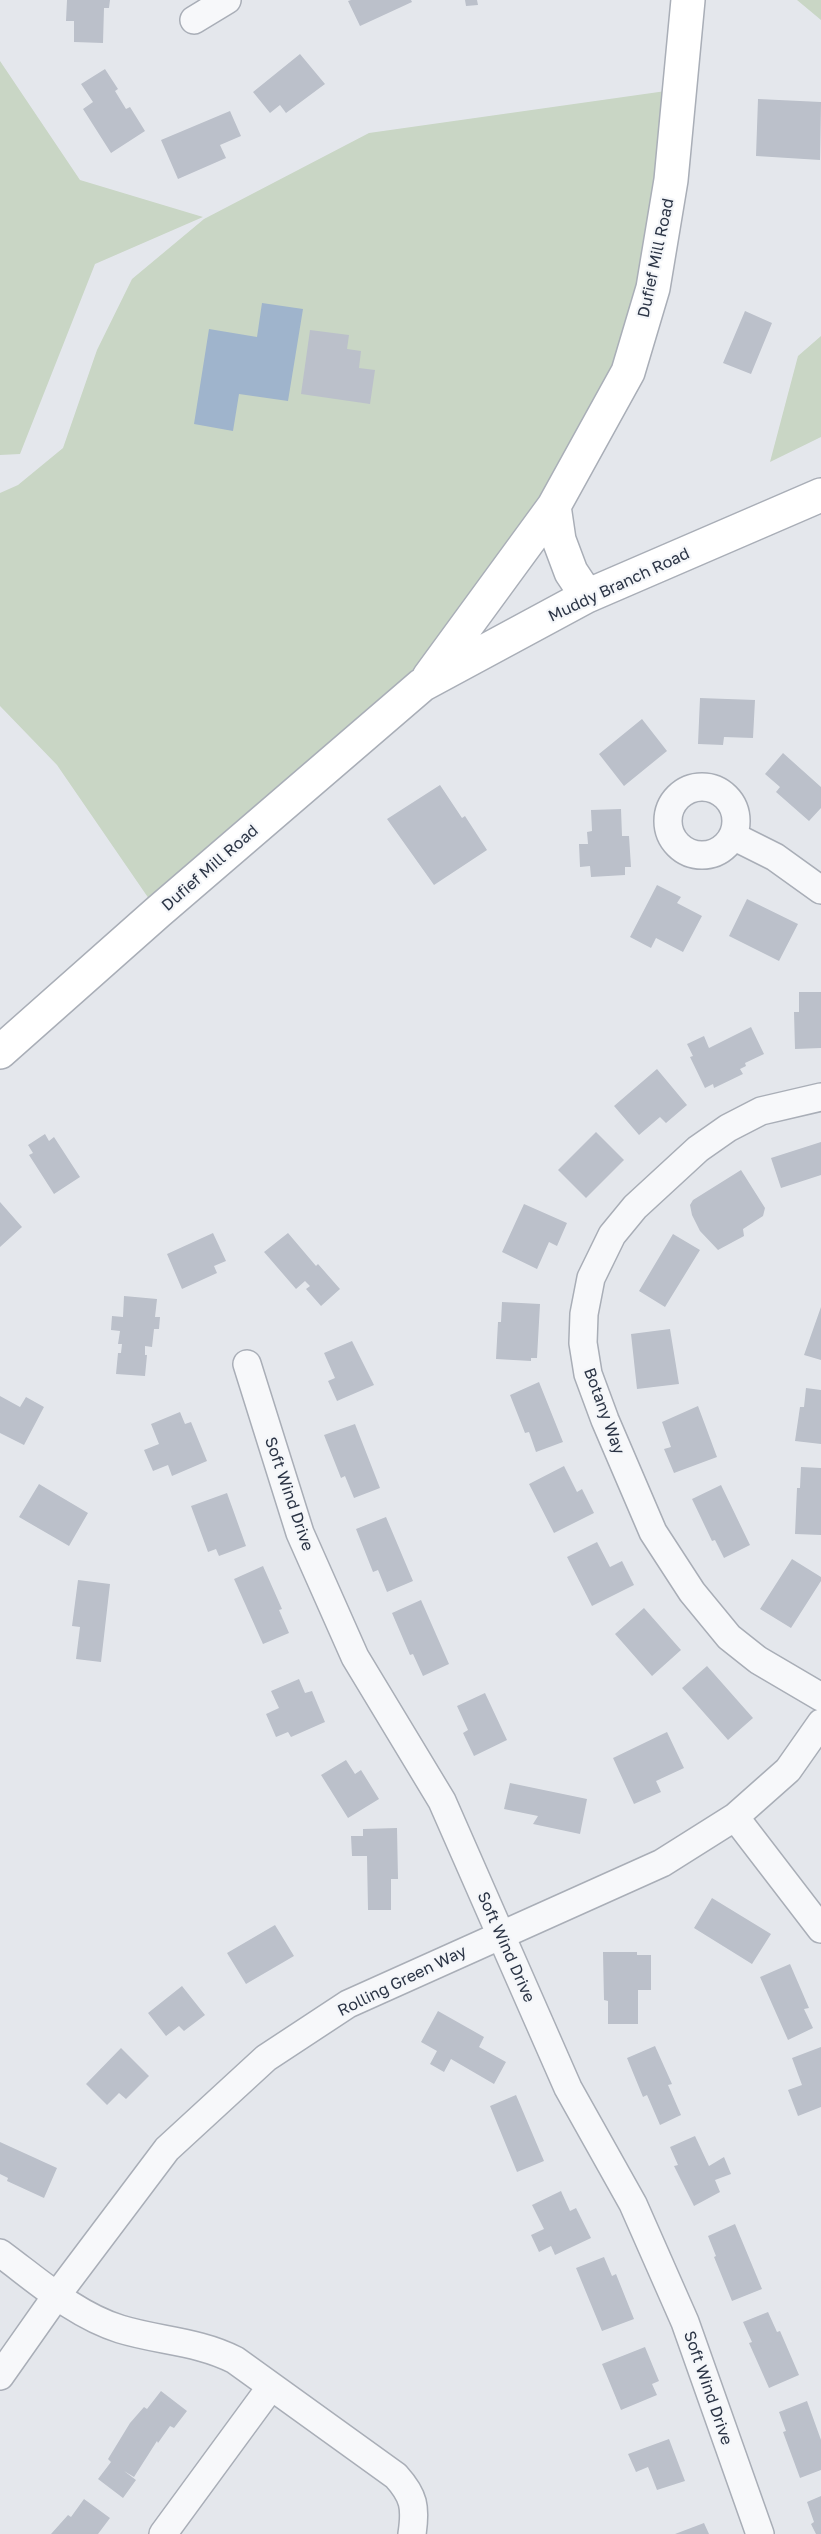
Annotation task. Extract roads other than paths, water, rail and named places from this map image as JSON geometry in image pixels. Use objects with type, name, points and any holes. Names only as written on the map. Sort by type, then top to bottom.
[{"type":"main road","name":"Dufief Mill Road","points":[[0,1052],[149,920],[422,685],[554,506],[628,372],[653,288],[671,180],[688,0]]},
{"type":"main road","name":"Muddy Branch Road","points":[[422,685],[587,596],[821,495]]},
{"type":"main road","points":[[554,506],[559,540],[571,572],[587,596]]},
{"type":"street","points":[[194,20],[227,0]]},
{"type":"street","points":[[733,836],[775,857],[821,890]]},
{"type":"street","name":"Botany Way","points":[[821,1097],[761,1111],[728,1128],[698,1149],[635,1207],[612,1235],[591,1278],[584,1314],[583,1343],[588,1374],[605,1420],[653,1532],[692,1592],[729,1637],[758,1660],[821,1697]]},
{"type":"street","name":"Soft Wind Drive","points":[[247,1364],[300,1533],[355,1657],[442,1801],[568,2088],[630,2198],[685,2322],[760,2534]]},
{"type":"street","name":"Rolling Green Way","points":[[0,2376],[57,2295],[167,2149],[266,2058],[348,2004],[662,1863],[735,1817],[788,1770],[821,1723]]},
{"type":"street","points":[[735,1817],[821,1929]]},
{"type":"street","points":[[0,2253],[86,2316],[118,2329],[156,2339],[190,2343],[214,2349],[235,2360],[270,2388],[396,2476],[411,2493],[415,2517],[412,2534]]},
{"type":"street","points":[[163,2534],[270,2388]]},
{"type":"water","points":[[262,303],[303,309],[288,401],[239,394],[233,431],[194,424],[209,329],[257,337]]}]
